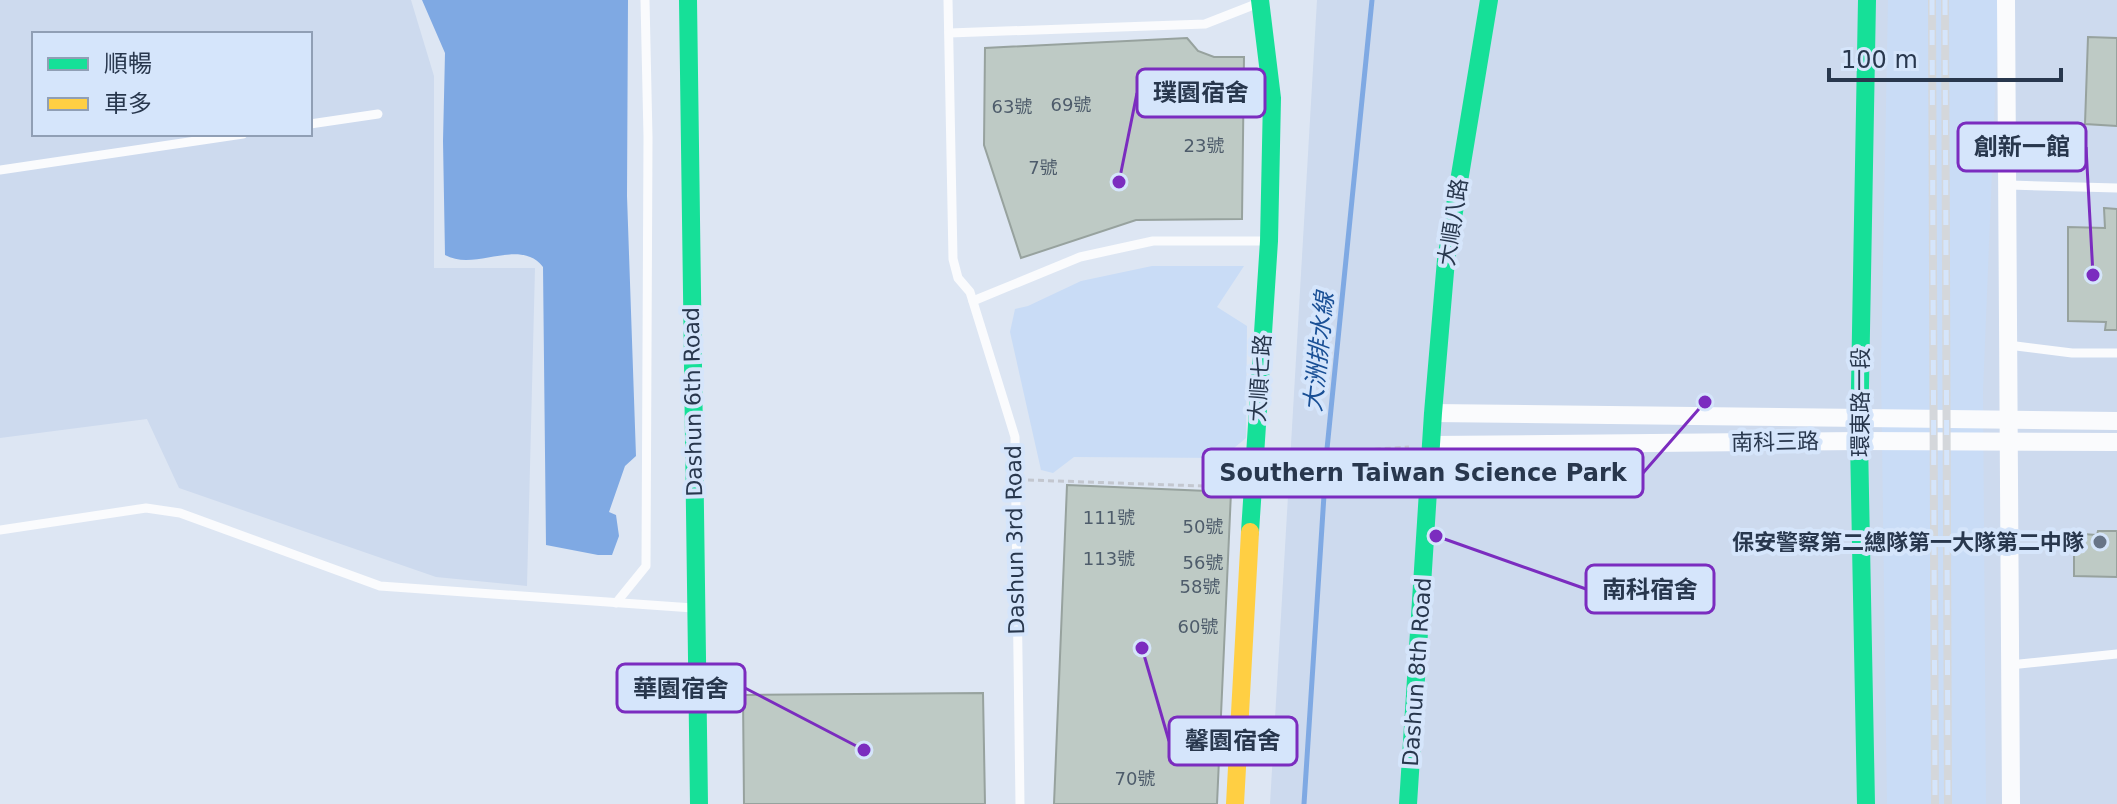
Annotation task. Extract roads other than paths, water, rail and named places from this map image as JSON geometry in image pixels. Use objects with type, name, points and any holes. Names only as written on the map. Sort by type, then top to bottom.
[{"type":"street","name":"Dashun 6th Road","points":[[688,0],[699,804]]},
{"type":"street","name":"大順八路","points":[[1433,445],[1446,260],[1489,0]]},
{"type":"street","name":"環東路一段","points":[[1866,804],[1859,418],[1867,0]]},
{"type":"street","points":[[2006,0],[2011,804]]},
{"type":"street","name":"大順七路","points":[[1235,804],[1269,241],[1272,98],[1260,2]]},
{"type":"street","name":"南科三路","points":[[1433,413],[2117,421]]},
{"type":"street","name":"南科三路","points":[[1433,445],[2117,442]]},
{"type":"street","name":"Dashun 8th Road","points":[[1408,804],[1433,445]]},
{"type":"lane","points":[[616,603],[646,566],[648,137],[645,0]]},
{"type":"lane","name":"Dashun 3rd Road","points":[[948,0],[953,259],[958,278],[970,292],[1015,437],[1020,804]]},
{"type":"lane","points":[[949,33],[1205,24],[1260,2]]},
{"type":"lane","points":[[312,124],[378,114]]},
{"type":"lane","points":[[0,170],[230,136]]},
{"type":"lane","points":[[2009,185],[2117,188]]},
{"type":"lane","points":[[973,301],[1080,257],[1153,241],[1269,241]]},
{"type":"lane","points":[[2008,345],[2072,353],[2117,353]]},
{"type":"lane","points":[[0,530],[146,508],[180,513],[380,586],[696,609]]},
{"type":"lane","points":[[2010,665],[2117,654]]},
{"type":"water","points":[[422,0],[628,0],[627,196],[636,456],[625,466],[609,512],[616,515],[619,536],[612,555],[546,545],[543,267],[522,255],[470,260],[445,255],[445,53]]},
{"type":"waterway","name":"大洲排水線","points":[[1304,804],[1327,449],[1372,0]]},
{"type":"railway","points":[[1932,0],[1935,804]]},
{"type":"railway","points":[[1945,0],[1948,804]]},
{"type":"place","name":"璞園宿舍","points":[[1119,182]]},
{"type":"place","name":"創新一館","points":[[2093,275]]},
{"type":"place","name":"Southern Taiwan Science Park","points":[[1705,402]]},
{"type":"place","name":"南科宿舍","points":[[1436,536]]},
{"type":"place","name":"保安警察第二總隊第一大隊第二中隊","points":[[2100,542]]},
{"type":"place","name":"馨園宿舍","points":[[1142,648]]},
{"type":"place","name":"華園宿舍","points":[[864,750]]}]
